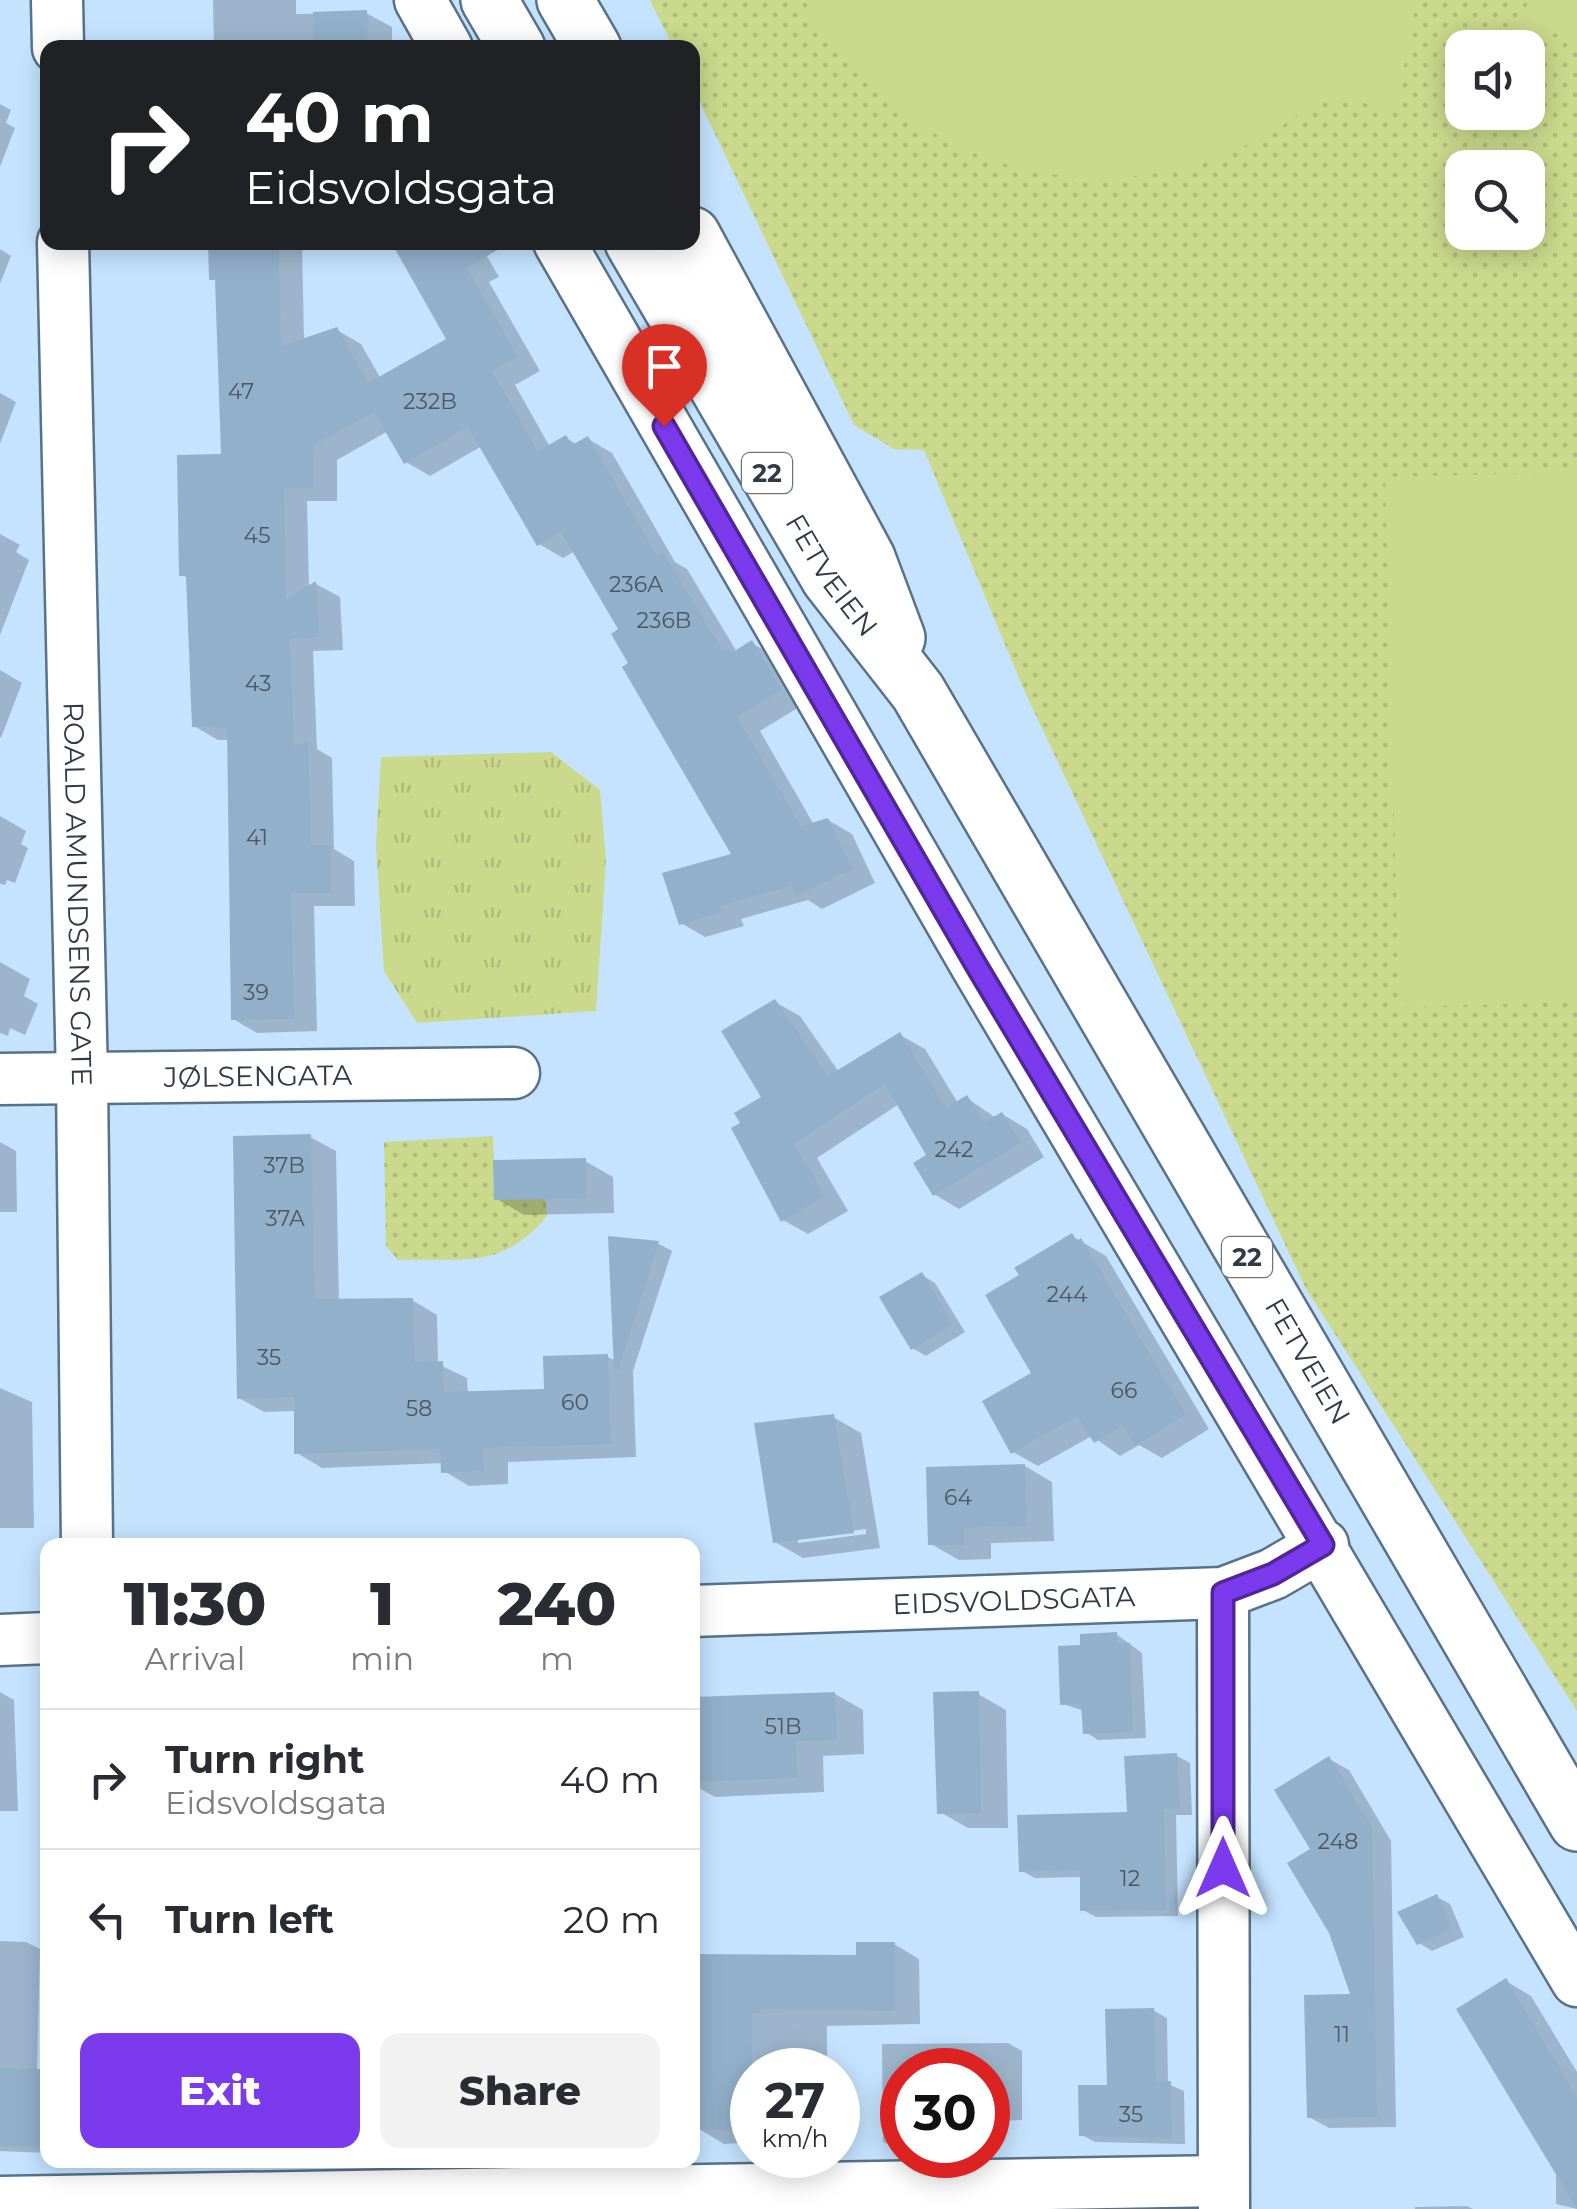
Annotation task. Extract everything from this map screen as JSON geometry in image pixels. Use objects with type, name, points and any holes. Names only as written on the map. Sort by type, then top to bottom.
[{"type":"highway","points":[[489,0],[512,40]]},
{"type":"highway","points":[[565,0],[589,40]]},
{"type":"highway","points":[[583,0],[592,40]]},
{"type":"highway","name":"FETVEIEN","points":[[700,249],[867,558],[918,692]]},
{"type":"highway","name":"FETVEIEN","points":[[638,250],[829,578],[918,692],[1577,1823]]},
{"type":"street","points":[[57,0],[58,40]]},
{"type":"street","points":[[420,0],[442,40]]},
{"type":"street","name":"ROALD AMUNDSENS GATE","points":[[63,250],[82,1079],[86,1538]]},
{"type":"street","points":[[564,250],[976,965],[1323,1545],[1577,1980]]},
{"type":"street","name":"JØLSENGATA","points":[[0,1079],[514,1073]]},
{"type":"street","name":"EIDSVOLDSGATA","points":[[700,1611],[1223,1593],[1273,1574],[1323,1545]]},
{"type":"street","points":[[0,2202],[89,2191],[1224,2195],[1223,1593]]},
{"type":"street","points":[[0,1640],[40,1638]]},
{"type":"green space","points":[[650,0],[1577,0],[1577,1711],[1306,1289],[1024,690],[924,450],[894,449],[854,425],[700,103],[700,40],[670,40]]},
{"type":"green space","points":[[804,0],[1417,0],[1396,110],[1324,95],[1258,139],[1187,167],[1114,178],[1041,172],[971,152],[906,116],[850,65]]},
{"type":"green space","points":[[1528,0],[1577,0],[1577,38],[1523,27]]},
{"type":"green space","points":[[1577,472],[1577,1002],[1399,1007],[1385,477]]},
{"type":"green space","points":[[551,752],[600,790],[606,860],[596,1011],[417,1023],[384,971],[376,846],[381,757]]},
{"type":"green space","points":[[493,1136],[495,1194],[545,1194],[547,1216],[530,1234],[497,1254],[462,1260],[398,1260],[386,1246],[384,1142]]},
{"type":"building","points":[[367,10],[368,40],[314,40],[313,12]]},
{"type":"building","points":[[208,250],[279,250],[281,346],[337,327],[368,383],[446,339],[396,250],[497,250],[467,268],[518,357],[492,371],[538,451],[566,435],[572,445],[588,436],[657,556],[663,552],[723,651],[728,648],[731,653],[752,640],[782,690],[737,717],[801,826],[828,818],[853,869],[796,896],[791,886],[719,906],[721,913],[679,925],[662,873],[731,854],[622,667],[628,663],[611,634],[618,629],[561,532],[537,546],[468,427],[404,464],[374,412],[313,446],[314,488],[284,488],[286,599],[316,581],[319,637],[290,639],[294,746],[308,741],[311,845],[331,845],[331,893],[291,893],[294,1019],[231,1020],[227,728],[192,727],[186,576],[179,576],[177,455],[221,454],[215,280],[209,280]]},
{"type":"building","points":[[775,999],[828,1076],[900,1032],[946,1108],[967,1095],[984,1122],[1002,1112],[1021,1143],[933,1196],[913,1163],[926,1155],[885,1084],[794,1144],[825,1196],[781,1222],[731,1128],[740,1123],[734,1113],[761,1097],[721,1031]]},
{"type":"building","points":[[311,1134],[315,1299],[413,1298],[414,1362],[443,1361],[444,1392],[544,1389],[543,1356],[608,1354],[611,1444],[483,1448],[484,1471],[441,1473],[440,1449],[294,1454],[294,1397],[237,1399],[233,1136]]},
{"type":"building","points":[[586,1158],[587,1199],[494,1200],[493,1160]]},
{"type":"building","points":[[1072,1233],[1077,1241],[1081,1238],[1186,1415],[1135,1446],[1123,1426],[1094,1443],[1077,1416],[1011,1454],[982,1401],[1031,1373],[985,1295],[1019,1275],[1014,1268]]},
{"type":"building","points":[[608,1236],[659,1241],[618,1371],[614,1370]]},
{"type":"building","points":[[922,1272],[953,1325],[911,1350],[879,1297]]},
{"type":"building","points":[[834,1414],[854,1533],[773,1543],[754,1423]]},
{"type":"building","points":[[1025,1464],[1027,1526],[964,1528],[964,1545],[928,1545],[926,1467]]},
{"type":"building","points":[[1117,1632],[1117,1643],[1130,1643],[1133,1732],[1083,1734],[1081,1704],[1060,1705],[1058,1646],[1080,1645],[1080,1634]]},
{"type":"building","points":[[979,1691],[981,1813],[937,1814],[933,1692]]},
{"type":"building","points":[[835,1692],[837,1740],[796,1741],[797,1778],[700,1782],[700,1697]]},
{"type":"building","points":[[1177,1753],[1180,1808],[1164,1809],[1166,1910],[1080,1911],[1080,1870],[1019,1872],[1017,1815],[1127,1812],[1124,1756]]},
{"type":"building","points":[[1329,1756],[1372,1827],[1377,2117],[1307,2118],[1304,1995],[1350,1994],[1329,1933],[1287,1863],[1310,1849],[1274,1790]]},
{"type":"building","points":[[1437,1894],[1452,1929],[1417,1945],[1397,1912]]},
{"type":"building","points":[[856,1942],[895,1942],[895,2011],[761,2009],[761,2013],[752,2013],[752,2048],[730,2048],[730,2130],[700,2130],[700,1954],[856,1955]]},
{"type":"building","points":[[1506,1978],[1577,2097],[1577,2209],[1456,2009]]},
{"type":"building","points":[[1154,2008],[1156,2082],[1171,2081],[1172,2138],[1079,2136],[1078,2085],[1107,2085],[1105,2009]]},
{"type":"building","points":[[0,2068],[40,2069],[40,2147],[0,2146]]},
{"type":"route","points":[[664,426],[976,965],[1323,1545],[1273,1574],[1223,1593],[1223,1868]]}]
